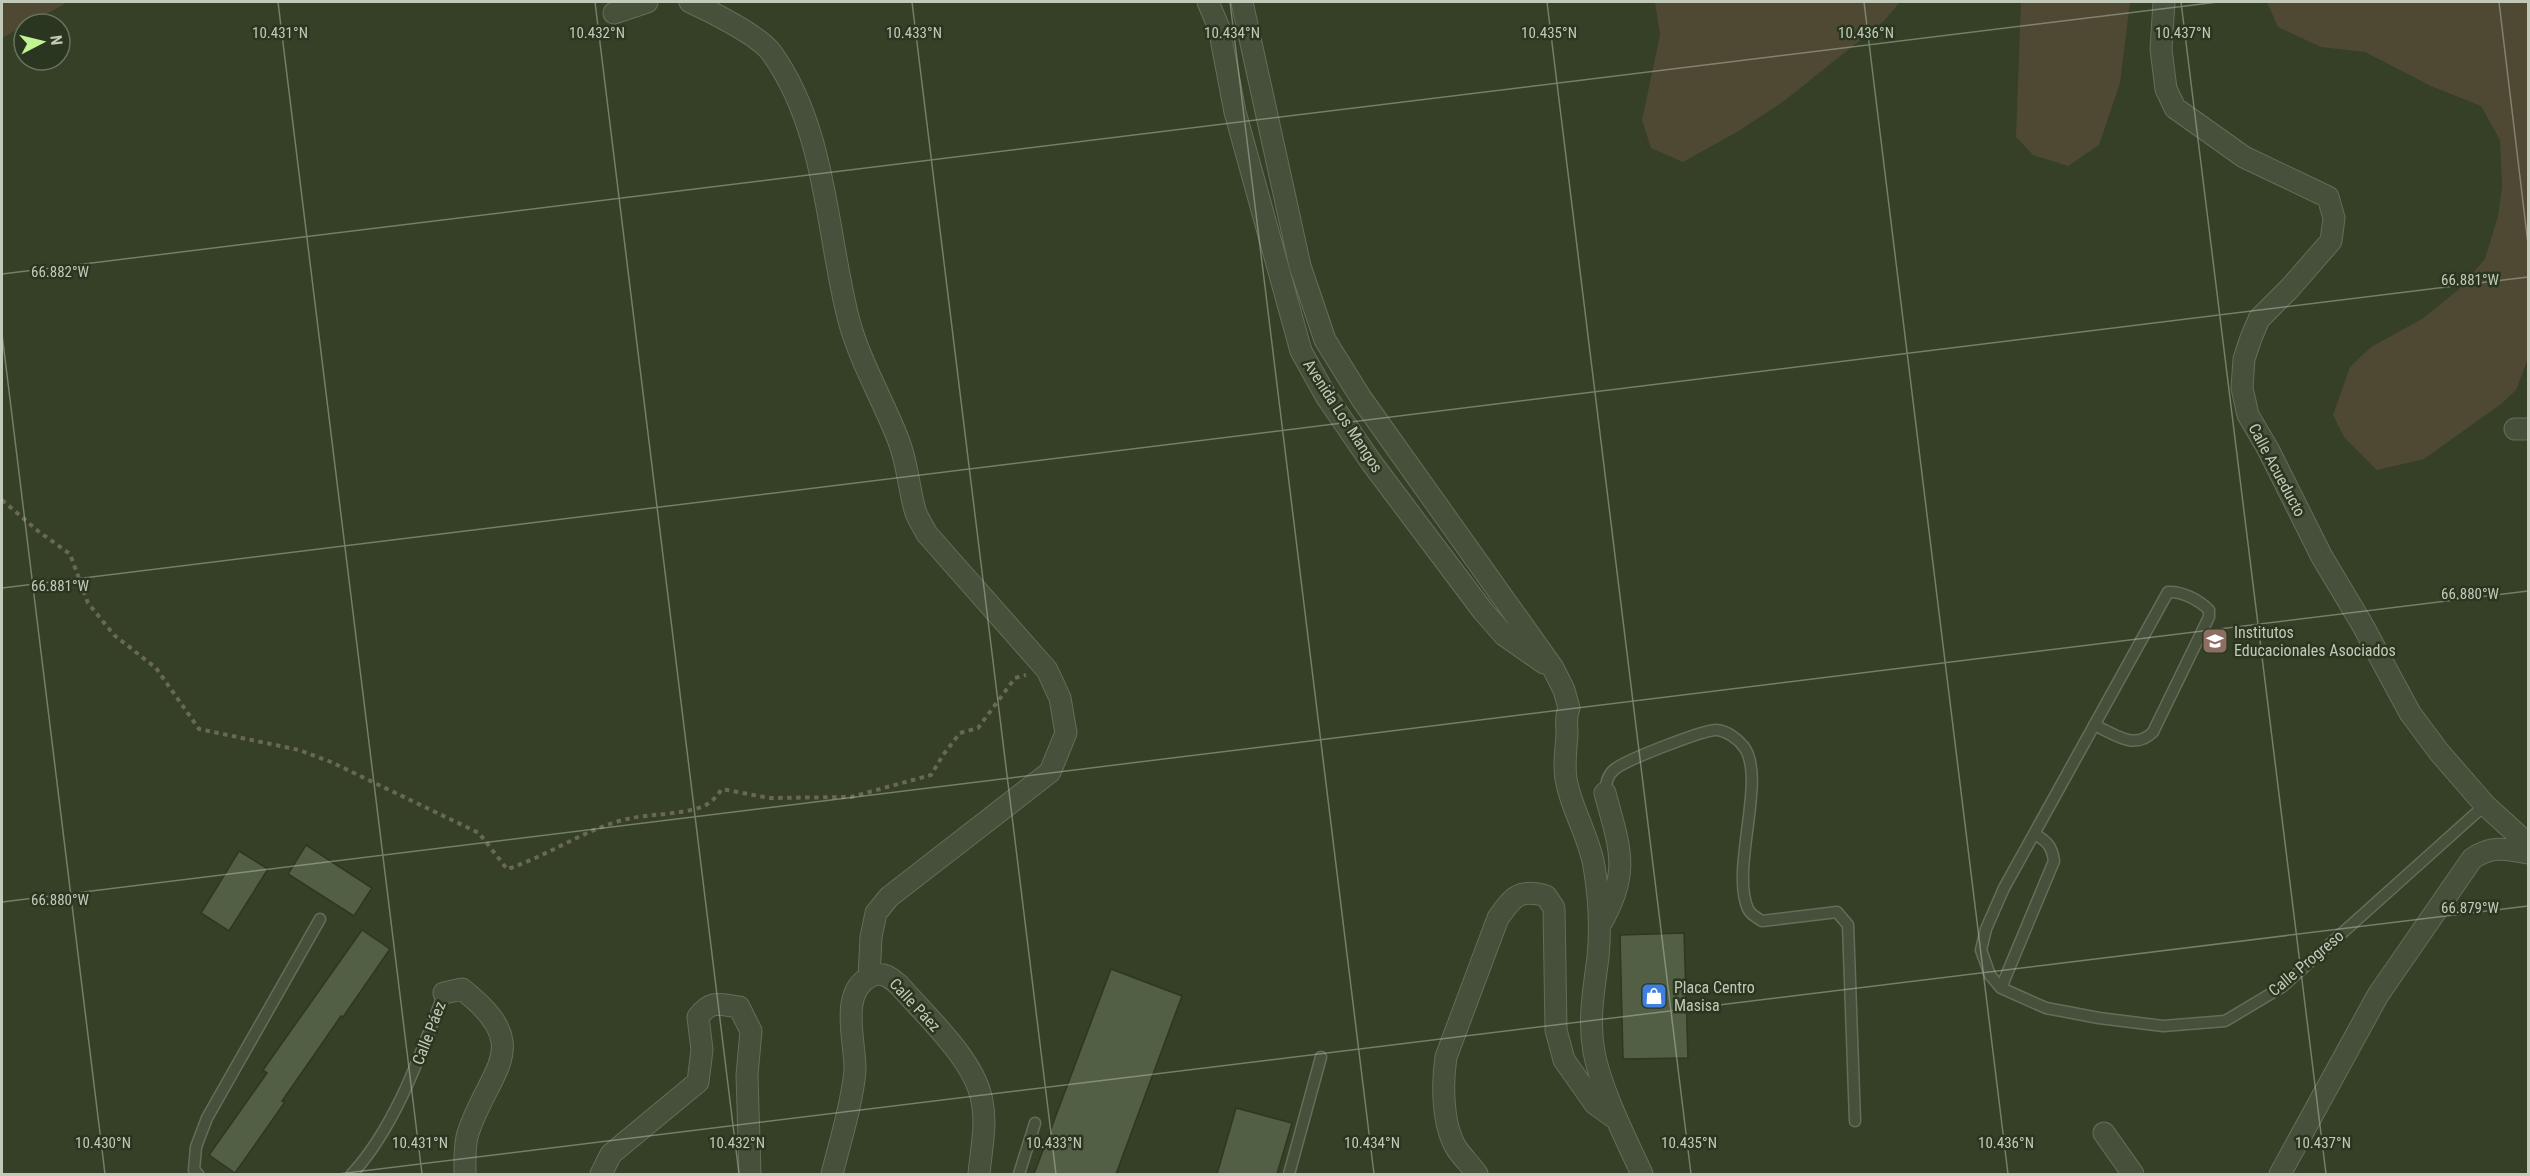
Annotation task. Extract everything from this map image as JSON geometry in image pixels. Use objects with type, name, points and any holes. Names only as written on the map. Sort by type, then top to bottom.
[{"type":"street","points":[[614,13],[647,2]]},
{"type":"street","points":[[690,2],[727,20],[769,50],[795,91],[812,136],[848,319],[870,377],[898,439],[909,472],[915,511],[927,534],[1047,670],[1060,698],[1066,733],[1050,772],[889,897],[876,913],[871,937],[869,977]]},
{"type":"street","name":"Avenida Los Mangos","points":[[1208,2],[1219,28],[1235,112],[1301,351],[1326,396],[1371,462],[1503,635],[1553,668]]},
{"type":"street","name":"Avenida Los Mangos","points":[[1242,2],[1300,266],[1325,340],[1355,389],[1553,668],[1564,690],[1569,708],[1565,719],[1567,730],[1565,770],[1572,802],[1594,865],[1600,925],[1591,999],[1594,1055],[1616,1119],[1642,1174]]},
{"type":"street","name":"Calle Acueducto","points":[[2164,2],[2161,49],[2166,88],[2175,108],[2244,157],[2328,197],[2334,218],[2331,241],[2259,319],[2244,360],[2242,388],[2248,415],[2268,449],[2322,557],[2410,712],[2439,752],[2485,805],[2529,844]]},
{"type":"street","points":[[1600,925],[1618,890],[1621,868],[1619,847],[1605,793]]},
{"type":"street","points":[[2280,1174],[2378,995],[2472,859],[2483,851],[2500,848],[2529,853]]},
{"type":"street","points":[[1477,1174],[1456,1148],[1448,1129],[1443,1080],[1446,1057],[1498,918],[1511,900],[1521,893],[1533,891],[1546,896],[1554,908],[1556,1030],[1564,1060],[1595,1104],[1616,1119]]},
{"type":"street","name":"Calle Páez","points":[[832,1174],[855,1071],[853,1003],[855,995],[869,977],[878,974],[890,976],[966,1064],[982,1098],[984,1118],[979,1174]]},
{"type":"street","name":"Calle Páez","points":[[444,993],[462,989],[474,998],[491,1018],[504,1040],[502,1061],[468,1134],[465,1174]]},
{"type":"street","points":[[601,1174],[611,1154],[698,1082],[702,1050],[698,1017],[706,1006],[717,1004],[739,1007],[751,1031],[747,1075],[750,1174]]},
{"type":"street","points":[[2104,1133],[2133,1174]]},
{"type":"lane","points":[[2001,988],[2054,861],[2053,850],[2046,841],[2034,834],[2094,724],[2168,592],[2177,591],[2205,606],[2209,610],[2209,616],[2153,732],[2144,741],[2133,742],[2094,724]]},
{"type":"lane","points":[[1605,793],[1606,780],[1615,769],[1647,752],[1716,730],[1731,735],[1745,748],[1751,770],[1743,888],[1749,911],[1762,921],[1838,912],[1848,925],[1855,1121]]},
{"type":"lane","name":"Calle Progreso","points":[[2034,834],[2004,888],[1986,929],[1981,951],[1990,975],[2001,988],[2046,1008],[2099,1018],[2163,1026],[2225,1021],[2282,987],[2485,805]]},
{"type":"lane","points":[[198,1174],[194,1170],[196,1147],[207,1118],[320,919]]},
{"type":"lane","name":"Calle Páez","points":[[352,1174],[362,1163],[406,1090],[444,993]]},
{"type":"lane","points":[[1290,1174],[1321,1057]]},
{"type":"lane","points":[[1019,1174],[1035,1123]]},
{"type":"path","points":[[2,500],[38,531],[70,554],[88,603],[114,635],[156,668],[199,729],[299,750],[331,762],[479,833],[507,869],[531,862],[591,832],[631,818],[663,816],[708,805],[722,789],[770,798],[850,797],[931,775],[960,734],[978,728],[1016,678],[1047,670]]},
{"type":"shaded area","points":[[2,2],[68,2],[50,12],[12,12],[12,33],[2,38]]},
{"type":"shaded area","points":[[1655,2],[1900,2],[1884,21],[1784,101],[1737,132],[1683,162],[1651,148],[1642,120],[1660,35]]},
{"type":"shaded area","points":[[2021,2],[2130,2],[2120,83],[2099,145],[2068,166],[2033,155],[2016,137]]},
{"type":"shaded area","points":[[2267,2],[2528,2],[2528,358],[2516,390],[2501,404],[2424,459],[2377,470],[2344,437],[2333,415],[2350,367],[2371,347],[2422,319],[2458,290],[2485,259],[2498,216],[2502,186],[2500,140],[2481,106],[2431,86],[2365,52],[2321,47],[2278,27]]},
{"type":"building","points":[[306,845],[372,888],[354,916],[288,874]]},
{"type":"building","points":[[239,851],[268,869],[229,931],[201,913]]},
{"type":"building","points":[[362,930],[390,949],[282,1101],[285,1102],[235,1173],[209,1155],[267,1073],[263,1070]]},
{"type":"building","name":"Placa Centro Masisa","points":[[1684,933],[1688,1058],[1623,1059],[1620,935]]},
{"type":"building","points":[[1111,969],[1182,996],[1116,1174],[1034,1174]]},
{"type":"building","points":[[1236,1108],[1292,1123],[1277,1174],[1217,1174]]},
{"type":"place","name":"Institutos Educacionales Asociados","points":[[2215,641]]},
{"type":"place","name":"Placa Centro Masisa","points":[[1654,996]]}]
